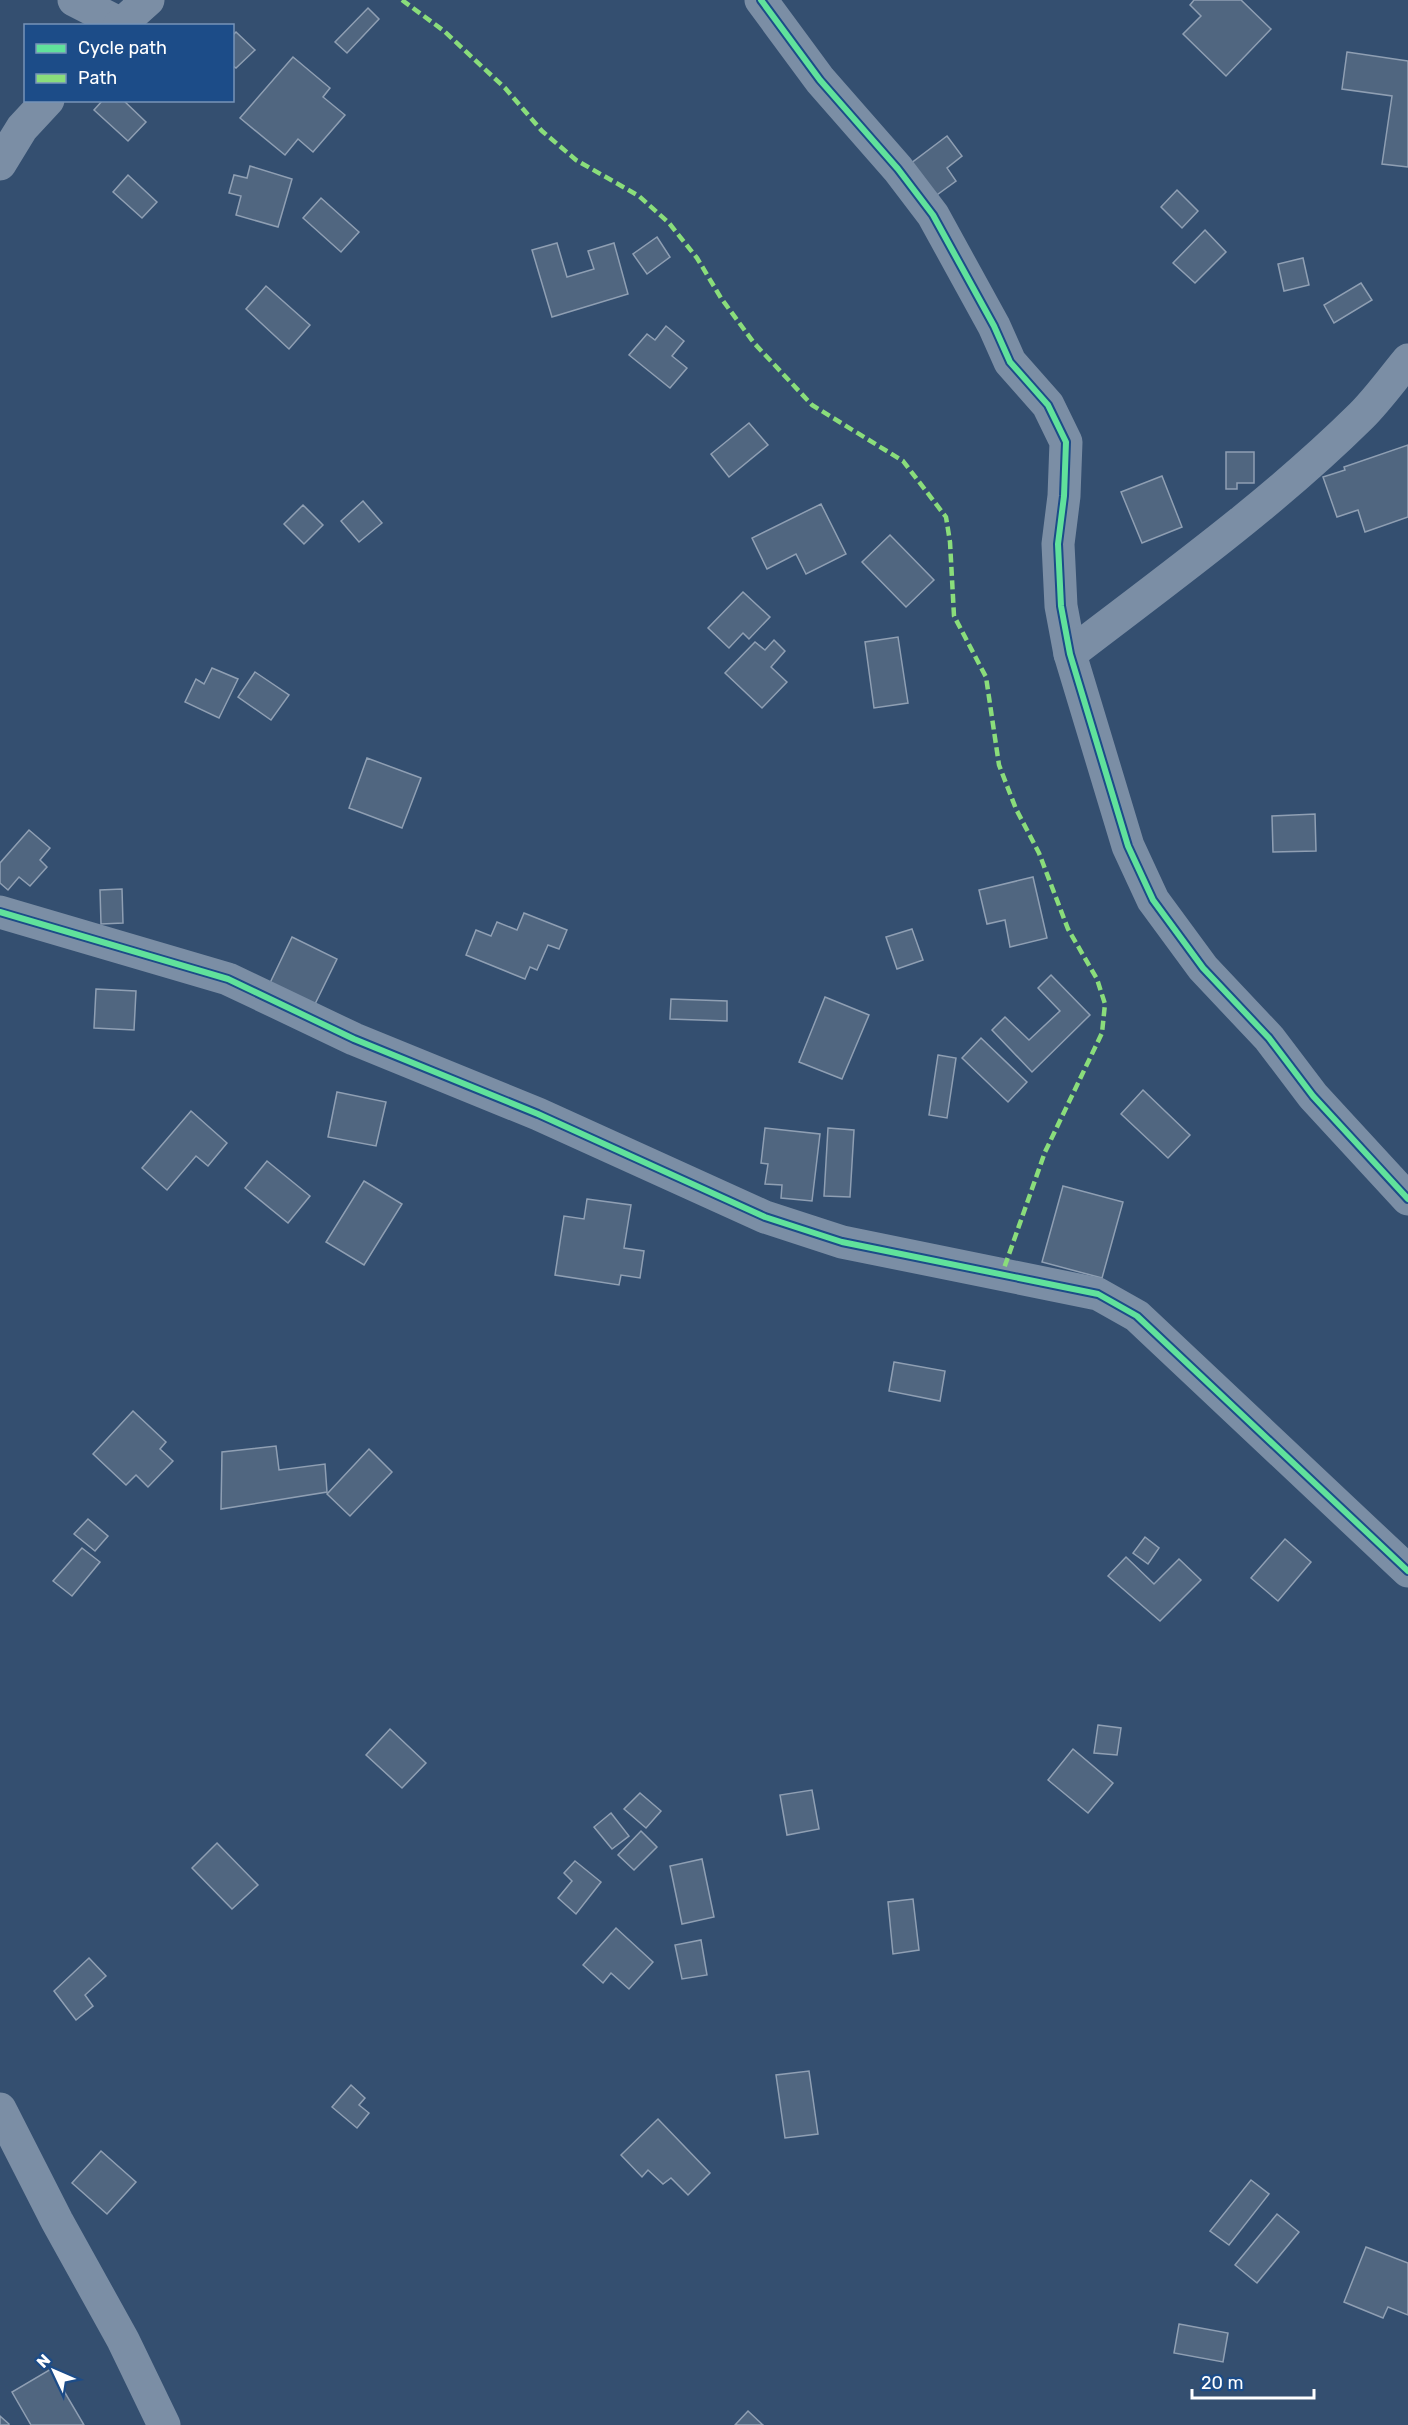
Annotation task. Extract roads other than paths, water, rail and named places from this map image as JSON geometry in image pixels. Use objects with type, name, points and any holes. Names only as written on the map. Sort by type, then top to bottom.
[{"type":"street","points":[[74,0],[118,24]]},
{"type":"street","points":[[121,24],[148,0]]},
{"type":"street","points":[[761,0],[820,81],[898,169],[933,215],[994,326],[1010,362],[1048,405],[1066,442],[1064,496],[1058,544],[1061,606],[1070,654],[1128,846],[1153,900],[1203,968],[1269,1038],[1312,1096],[1408,1199]]},
{"type":"street","points":[[0,164],[22,128],[46,102]]},
{"type":"street","points":[[1070,654],[1281,489],[1363,415],[1408,360]]},
{"type":"street","points":[[0,912],[228,979],[354,1039],[538,1114],[765,1217],[842,1242],[1098,1294],[1137,1316],[1408,1571]]},
{"type":"street","points":[[0,2109],[57,2221],[123,2340],[164,2425]]}]
